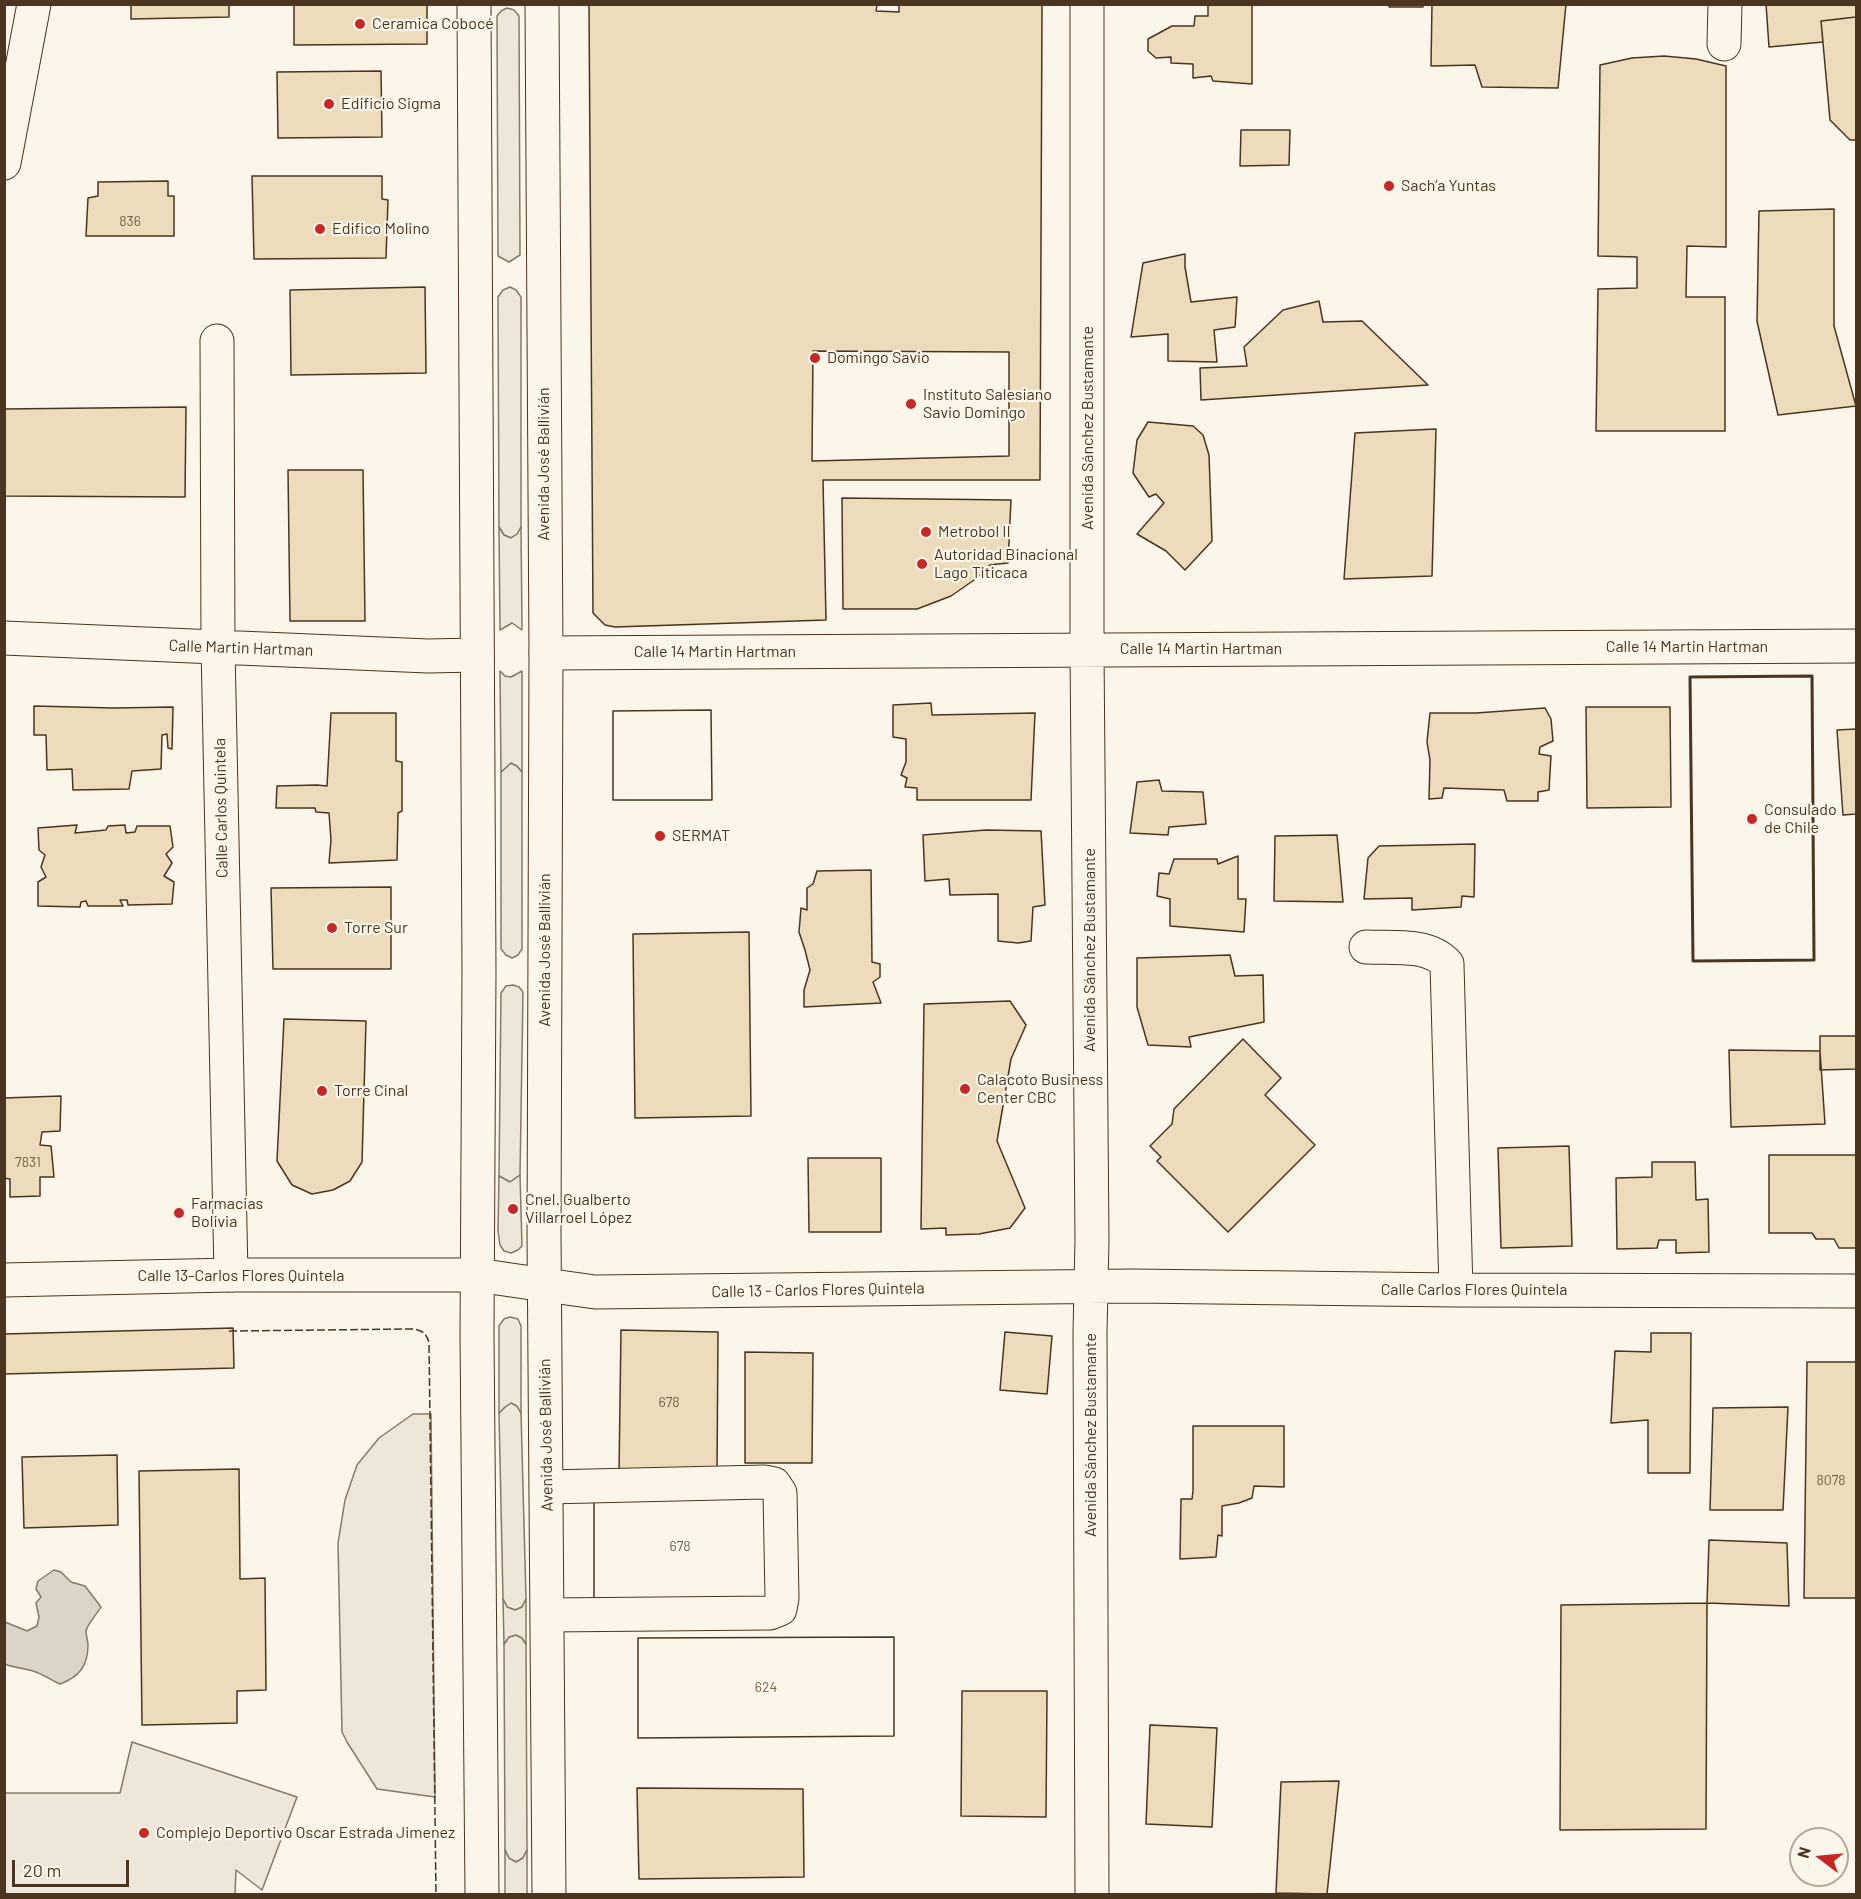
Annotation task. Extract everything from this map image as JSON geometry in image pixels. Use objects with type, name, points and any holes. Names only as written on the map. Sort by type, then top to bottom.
[{"type":"street","points":[[4,163],[34,4]]},
{"type":"street","points":[[474,4],[479,971],[477,1275],[482,1894]]},
{"type":"street","name":"Avenida José Ballivián","points":[[542,4],[546,653],[544,1233],[549,1894]]},
{"type":"street","name":"Avenida Sánchez Bustamante","points":[[1087,4],[1092,1894]]},
{"type":"street","points":[[1724,44],[1725,4]]},
{"type":"street","name":"Calle Carlos Quintela","points":[[217,341],[218,647],[231,1275]]},
{"type":"street","name":"Calle Martin Hartman","points":[[4,638],[428,656],[477,655]]},
{"type":"street","name":"Calle 14 Martin Hartman","points":[[546,653],[1857,646]]},
{"type":"street","points":[[1366,947],[1429,950],[1440,956],[1447,964],[1456,1290]]},
{"type":"street","name":"Calle 13-Carlos Flores Quintela","points":[[4,1280],[231,1275],[477,1275],[545,1285]]},
{"type":"street","name":"Calle 13 - Carlos Flores Quintela","points":[[545,1285],[595,1292],[1091,1287]]},
{"type":"street","name":"Calle Carlos Flores Quintela","points":[[1091,1287],[1857,1291]]},
{"type":"street","points":[[547,1487],[764,1482],[774,1484],[780,1493],[782,1598],[780,1609],[770,1613],[548,1615]]},
{"type":"shaded area","points":[[507,8],[514,10],[519,16],[520,255],[509,262],[498,256],[497,16]]},
{"type":"shaded area","points":[[510,287],[516,290],[521,297],[521,527],[518,534],[511,538],[504,535],[499,527],[498,297],[503,290]]},
{"type":"shaded area","points":[[499,527],[504,535],[511,538],[521,527],[522,630],[512,623],[500,630]]},
{"type":"shaded area","points":[[500,671],[505,676],[511,677],[522,671],[522,772],[511,763],[501,772]]},
{"type":"shaded area","points":[[511,763],[522,772],[522,949],[512,958],[501,949],[501,772]]},
{"type":"shaded area","points":[[506,986],[519,987],[523,992],[520,1175],[510,1182],[499,1176],[501,993]]},
{"type":"shaded area","points":[[520,1175],[522,1246],[511,1253],[504,1251],[500,1245],[499,1176],[510,1182]]},
{"type":"shaded area","points":[[510,1317],[518,1319],[521,1326],[521,1413],[517,1406],[511,1403],[499,1413],[499,1326],[504,1319]]},
{"type":"shaded area","points":[[511,1403],[517,1406],[521,1413],[526,1599],[522,1607],[515,1610],[507,1607],[503,1599],[499,1413]]},
{"type":"shaded area","points":[[413,1414],[431,1414],[435,1797],[377,1789],[342,1732],[338,1543],[345,1500],[357,1465],[379,1438]]},
{"type":"shaded area","points":[[54,1570],[61,1572],[71,1582],[85,1586],[101,1607],[86,1631],[88,1652],[84,1665],[72,1678],[60,1684],[37,1672],[5,1664],[5,1622],[27,1631],[37,1626],[39,1617],[36,1603],[41,1597],[36,1589],[38,1581]]},
{"type":"shaded area","points":[[503,1599],[507,1607],[515,1610],[522,1607],[526,1599],[526,1644],[516,1635],[509,1637],[504,1644]]},
{"type":"shaded area","points":[[516,1635],[526,1644],[527,1850],[523,1858],[516,1862],[509,1859],[505,1850],[504,1644],[509,1637]]},
{"type":"shaded area","name":"Complejo Deportivo Oscar Estrada Jimenez","points":[[132,1742],[297,1797],[262,1890],[236,1870],[235,1894],[5,1894],[5,1793],[120,1793]]},
{"type":"shaded area","points":[[505,1850],[509,1858],[516,1862],[523,1858],[527,1850],[527,1894],[505,1894]]},
{"type":"building","points":[[131,4],[229,4],[229,17],[131,19]]},
{"type":"building","name":"Ceramica Cobocé","points":[[294,4],[427,4],[427,44],[294,45]]},
{"type":"building","name":"Domingo Savio","points":[[589,4],[1042,4],[1040,480],[823,480],[826,620],[615,627],[605,625],[593,613]]},
{"type":"building","points":[[852,4],[899,4],[899,12],[876,11],[877,5]]},
{"type":"building","points":[[1208,4],[1252,4],[1252,84],[1213,81],[1211,76],[1193,78],[1193,64],[1171,63],[1171,57],[1156,58],[1148,51],[1148,39],[1172,26],[1194,26],[1195,16],[1208,16]]},
{"type":"building","points":[[1389,4],[1423,4],[1423,7],[1389,7]]},
{"type":"building","points":[[1432,4],[1566,4],[1558,88],[1482,87],[1475,65],[1431,66]]},
{"type":"building","points":[[1766,4],[1856,4],[1856,17],[1821,21],[1823,42],[1769,47]]},
{"type":"building","points":[[1856,17],[1856,140],[1850,140],[1830,120],[1821,21]]},
{"type":"building","points":[[1664,56],[1696,59],[1726,66],[1726,247],[1687,246],[1686,297],[1725,297],[1725,431],[1596,431],[1598,289],[1637,288],[1637,257],[1598,256],[1600,65],[1632,58]]},
{"type":"building","name":"Edificio Sigma","points":[[381,71],[382,137],[278,138],[277,72]]},
{"type":"building","points":[[1241,130],[1290,130],[1289,165],[1240,166]]},
{"type":"building","name":"Edifico Molino","points":[[252,176],[382,176],[382,199],[388,200],[386,258],[254,259]]},
{"type":"building","points":[[168,181],[168,196],[174,196],[174,236],[86,236],[88,198],[98,196],[98,182]]},
{"type":"building","points":[[1834,209],[1834,326],[1856,406],[1778,415],[1757,321],[1759,211]]},
{"type":"building","points":[[1185,254],[1191,302],[1237,297],[1235,327],[1214,330],[1217,362],[1168,361],[1168,334],[1131,337],[1143,263]]},
{"type":"building","points":[[425,287],[426,373],[291,375],[290,290]]},
{"type":"building","points":[[1319,301],[1323,322],[1362,321],[1428,385],[1201,400],[1200,368],[1247,366],[1244,347],[1283,310]]},
{"type":"building","name":"Instituto Salesiano Savio Domingo","points":[[813,351],[1009,352],[1009,456],[812,461]]},
{"type":"building","points":[[186,407],[185,497],[4,496],[4,409]]},
{"type":"building","points":[[1148,422],[1193,426],[1203,435],[1209,455],[1212,541],[1185,570],[1166,551],[1137,534],[1164,503],[1156,494],[1149,497],[1133,473],[1137,440]]},
{"type":"building","points":[[1436,429],[1432,576],[1344,579],[1355,433]]},
{"type":"building","points":[[288,470],[363,470],[365,621],[290,621]]},
{"type":"building","name":"Metrobol II","points":[[842,498],[1011,500],[1008,563],[990,565],[977,578],[951,596],[917,609],[843,609]]},
{"type":"building","points":[[931,703],[932,715],[1035,713],[1031,800],[917,800],[917,788],[905,787],[907,778],[901,775],[906,762],[906,739],[893,737],[893,705]]},
{"type":"building","points":[[34,706],[173,707],[172,749],[168,748],[167,734],[162,735],[161,769],[132,771],[129,789],[73,790],[72,769],[47,770],[46,735],[34,735]]},
{"type":"building","points":[[1586,707],[1670,707],[1671,807],[1587,808]]},
{"type":"building","points":[[1545,708],[1551,719],[1553,741],[1540,747],[1539,754],[1551,756],[1549,790],[1538,792],[1538,801],[1507,801],[1504,790],[1444,788],[1442,798],[1429,799],[1430,760],[1427,742],[1430,713],[1476,713]]},
{"type":"building","points":[[711,710],[712,800],[613,800],[613,711]]},
{"type":"building","points":[[711,710],[712,800],[613,800],[613,711]]},
{"type":"building","points":[[331,713],[396,713],[396,761],[402,762],[402,811],[398,813],[397,860],[329,863],[331,840],[329,813],[316,812],[315,808],[276,808],[277,786],[327,786]]},
{"type":"building","points":[[1856,729],[1856,814],[1843,815],[1837,730]]},
{"type":"building","points":[[1159,780],[1162,791],[1203,792],[1206,824],[1169,827],[1168,835],[1130,833],[1137,782]]},
{"type":"building","points":[[77,825],[75,833],[106,830],[108,826],[125,825],[126,833],[135,832],[137,826],[170,826],[173,847],[166,854],[172,863],[164,876],[174,882],[172,904],[128,905],[127,900],[120,900],[123,906],[88,906],[86,901],[81,902],[80,907],[38,906],[38,882],[46,877],[41,867],[45,855],[39,850],[38,828]]},
{"type":"building","points":[[986,830],[1041,831],[1045,905],[1033,907],[1031,941],[1018,943],[998,941],[998,894],[950,895],[949,879],[925,881],[923,835]]},
{"type":"building","points":[[1337,835],[1343,902],[1274,901],[1275,836]]},
{"type":"building","points":[[1475,844],[1474,897],[1462,896],[1461,907],[1412,910],[1412,898],[1364,899],[1368,858],[1379,846]]},
{"type":"building","points":[[1238,856],[1238,899],[1246,899],[1244,932],[1170,926],[1170,899],[1157,896],[1159,873],[1169,874],[1174,859],[1217,859],[1218,864]]},
{"type":"building","points":[[871,870],[872,962],[880,964],[880,977],[873,982],[881,1003],[804,1007],[804,990],[810,970],[799,932],[801,908],[807,910],[807,888],[813,884],[817,871]]},
{"type":"building","name":"Torre Sur","points":[[391,887],[391,969],[273,969],[271,888]]},
{"type":"building","points":[[749,932],[751,1116],[635,1118],[633,934]]},
{"type":"building","points":[[1230,955],[1235,976],[1263,975],[1264,1022],[1189,1037],[1191,1047],[1148,1045],[1137,1007],[1137,958]]},
{"type":"building","name":"Calacoto Business Center CBC","points":[[1010,1001],[1026,1025],[1011,1059],[997,1141],[1025,1208],[1010,1228],[979,1234],[946,1235],[946,1228],[921,1229],[924,1004]]},
{"type":"building","name":"Torre Cinal","points":[[284,1019],[366,1021],[362,1162],[350,1181],[333,1190],[312,1194],[292,1185],[277,1161]]},
{"type":"building","points":[[1820,1036],[1856,1036],[1856,1069],[1820,1070]]},
{"type":"building","points":[[1243,1039],[1281,1078],[1265,1095],[1315,1145],[1228,1232],[1157,1161],[1161,1157],[1150,1146],[1172,1124],[1174,1109]]},
{"type":"building","points":[[1729,1050],[1820,1051],[1825,1124],[1731,1127]]},
{"type":"building","points":[[61,1096],[60,1131],[42,1132],[40,1145],[51,1146],[54,1177],[40,1177],[40,1196],[10,1197],[10,1179],[4,1178],[4,1098]]},
{"type":"building","points":[[1569,1146],[1572,1246],[1501,1248],[1498,1148]]},
{"type":"building","points":[[1769,1155],[1856,1155],[1856,1248],[1839,1248],[1834,1239],[1816,1239],[1812,1233],[1769,1233]]},
{"type":"building","points":[[808,1158],[881,1158],[881,1232],[809,1232]]},
{"type":"building","points":[[1652,1162],[1695,1162],[1696,1200],[1708,1199],[1709,1252],[1676,1253],[1676,1240],[1659,1240],[1657,1248],[1617,1249],[1616,1178],[1652,1177]]},
{"type":"building","points":[[233,1328],[234,1368],[4,1374],[4,1334]]},
{"type":"building","points":[[621,1330],[718,1332],[717,1473],[619,1473]]},
{"type":"building","points":[[1005,1332],[1052,1336],[1047,1394],[1000,1390]]},
{"type":"building","points":[[1651,1333],[1691,1333],[1690,1473],[1648,1473],[1648,1420],[1611,1423],[1615,1351],[1651,1352]]},
{"type":"building","points":[[745,1352],[813,1353],[812,1463],[745,1463]]},
{"type":"building","points":[[1807,1362],[1856,1362],[1856,1598],[1804,1598]]},
{"type":"building","points":[[1788,1407],[1783,1510],[1710,1510],[1713,1408]]},
{"type":"building","points":[[1193,1426],[1284,1426],[1284,1487],[1254,1486],[1252,1498],[1222,1506],[1222,1536],[1218,1535],[1216,1557],[1180,1559],[1181,1499],[1192,1499],[1193,1491]]},
{"type":"building","points":[[117,1455],[118,1525],[24,1528],[22,1457]]},
{"type":"building","points":[[239,1469],[240,1579],[265,1578],[266,1690],[237,1691],[237,1723],[142,1725],[139,1471]]},
{"type":"building","points":[[594,1493],[766,1493],[766,1598],[594,1599]]},
{"type":"building","points":[[594,1493],[766,1493],[766,1598],[594,1599]]},
{"type":"building","points":[[1709,1540],[1787,1543],[1789,1606],[1707,1603]]},
{"type":"building","points":[[1707,1603],[1706,1829],[1560,1830],[1561,1605]]},
{"type":"building","points":[[894,1637],[894,1736],[638,1738],[638,1638]]},
{"type":"building","points":[[894,1637],[894,1736],[638,1738],[638,1638]]},
{"type":"building","points":[[962,1691],[1047,1691],[1046,1817],[961,1816]]},
{"type":"building","points":[[1150,1725],[1217,1728],[1212,1827],[1146,1824]]},
{"type":"building","points":[[1339,1781],[1327,1894],[1276,1893],[1281,1782]]},
{"type":"building","points":[[637,1788],[803,1789],[804,1877],[639,1879]]},
{"type":"fence","points":[[229,1331],[413,1329],[419,1330],[427,1337],[429,1343],[436,1894]]},
{"type":"wall","points":[[1812,676],[1814,960],[1693,961],[1690,677],[1812,676]]},
{"type":"place","name":"Ceramica Cobocé","points":[[360,24]]},
{"type":"place","name":"Edificio Sigma","points":[[329,104]]},
{"type":"place","name":"Sach’a Yuntas","points":[[1389,186]]},
{"type":"place","name":"Edifico Molino","points":[[320,229]]},
{"type":"place","name":"Domingo Savio","points":[[815,358]]},
{"type":"place","name":"Instituto Salesiano Savio Domingo","points":[[911,404]]},
{"type":"place","name":"Metrobol II","points":[[926,532]]},
{"type":"place","name":"Autoridad Binacional Lago Titicaca","points":[[922,564]]},
{"type":"place","name":"Consulado de Chile","points":[[1752,819]]},
{"type":"place","name":"SERMAT","points":[[660,836]]},
{"type":"place","name":"Torre Sur","points":[[332,928]]},
{"type":"place","name":"Calacoto Business Center CBC","points":[[965,1089]]},
{"type":"place","name":"Torre Cinal","points":[[322,1091]]},
{"type":"place","name":"Cnel. Gualberto Villarroel López","points":[[513,1209]]},
{"type":"place","name":"Farmacias Bolivia","points":[[179,1213]]},
{"type":"place","name":"Complejo Deportivo Oscar Estrada Jimenez","points":[[144,1833]]}]
